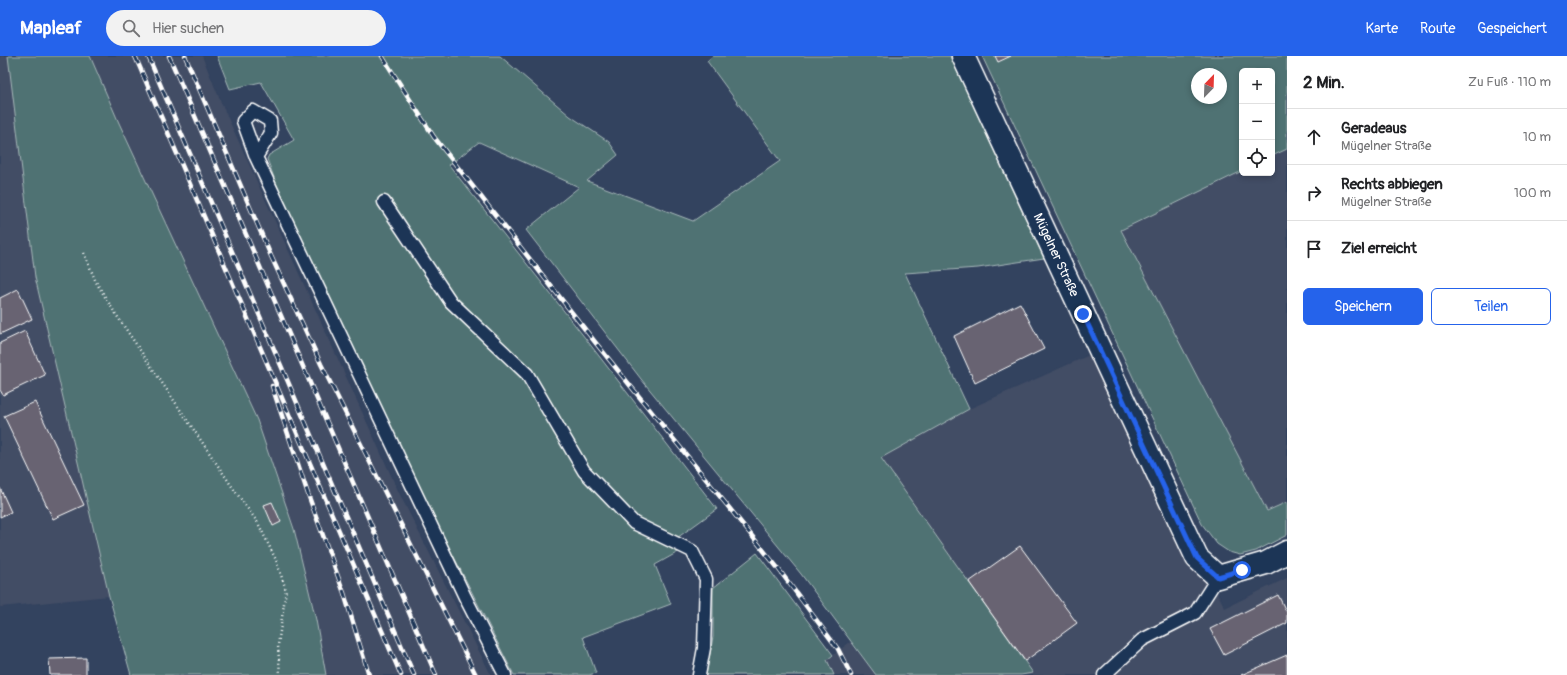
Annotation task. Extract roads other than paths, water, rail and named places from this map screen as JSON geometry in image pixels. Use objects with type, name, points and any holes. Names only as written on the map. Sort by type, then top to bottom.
[{"type":"street","name":"Mügelner Straße","points":[[963,56],[1197,558],[1218,577]]},
{"type":"street","points":[[1218,577],[1266,563],[1287,552]]},
{"type":"lane","points":[[256,157],[465,597],[505,675]]},
{"type":"lane","points":[[384,202],[452,302],[527,374],[584,471],[634,523],[692,551],[706,579],[704,648],[699,675]]},
{"type":"lane","points":[[1104,675],[1142,640],[1195,613],[1218,577]]},
{"type":"railway","points":[[135,56],[401,675]]},
{"type":"railway","points":[[148,56],[414,675]]},
{"type":"railway","points":[[169,56],[436,675]]},
{"type":"railway","points":[[185,56],[271,256],[321,364],[476,675]]},
{"type":"railway","points":[[382,56],[434,137],[595,342],[777,567],[838,649],[851,675]]},
{"type":"railway","points":[[272,386],[309,497],[344,593],[369,675]]}]
